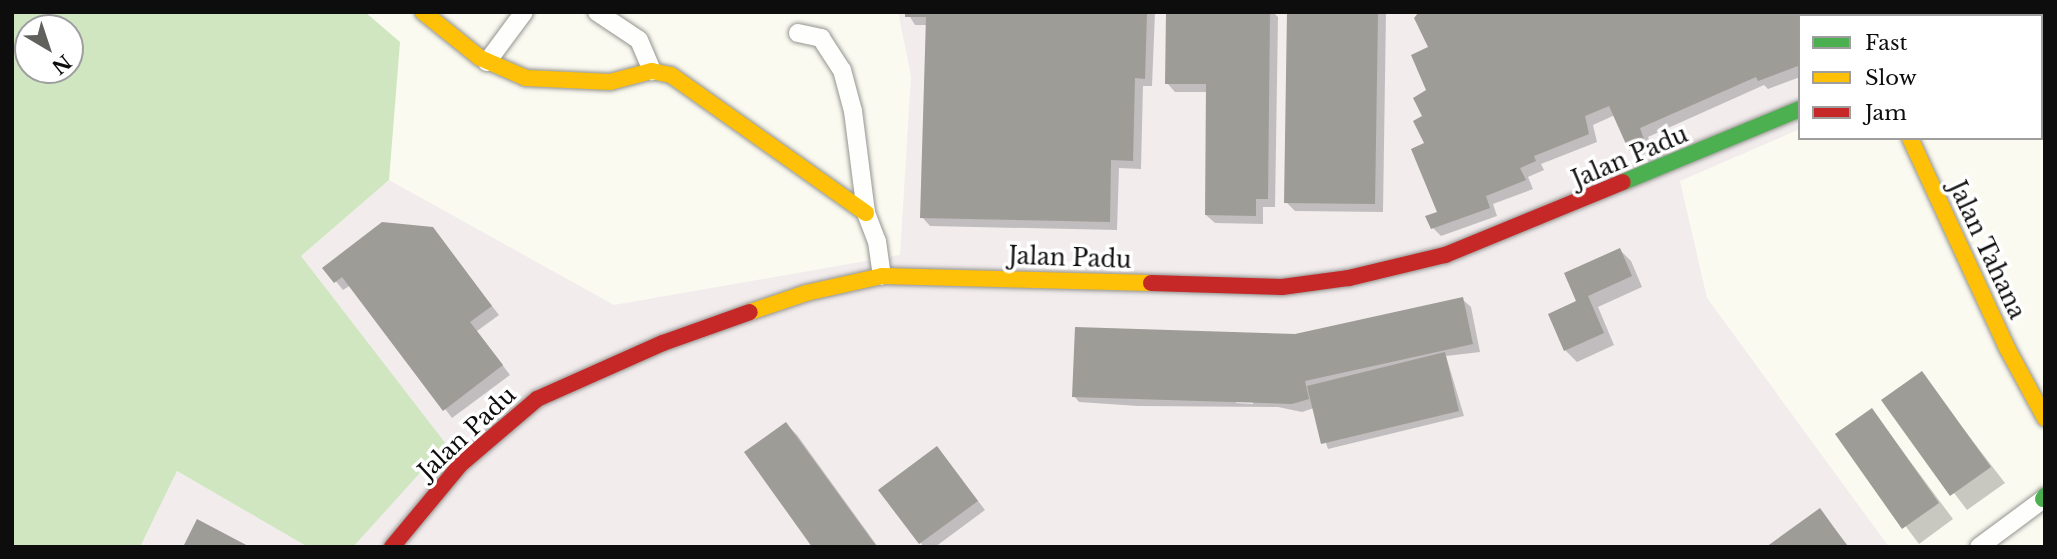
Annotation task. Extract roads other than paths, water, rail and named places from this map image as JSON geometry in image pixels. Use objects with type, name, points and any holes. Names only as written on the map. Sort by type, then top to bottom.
[{"type":"street","points":[[423,12],[488,62],[526,78],[611,82],[652,71],[671,75],[866,213]]},
{"type":"street","points":[[488,62],[524,12]]},
{"type":"street","points":[[597,12],[639,40],[652,71]]},
{"type":"street","points":[[798,33],[821,38],[842,70],[853,111],[866,213],[877,241],[882,276]]},
{"type":"street","name":"Jalan Padu","points":[[392,547],[461,464],[537,399],[663,343],[806,293],[882,276],[1282,287],[1349,278],[1445,256],[1798,110]]},
{"type":"street","name":"Jalan Tahana","points":[[1911,140],[2007,348],[2045,418]]},
{"type":"street","points":[[1979,547],[2044,498]]}]
